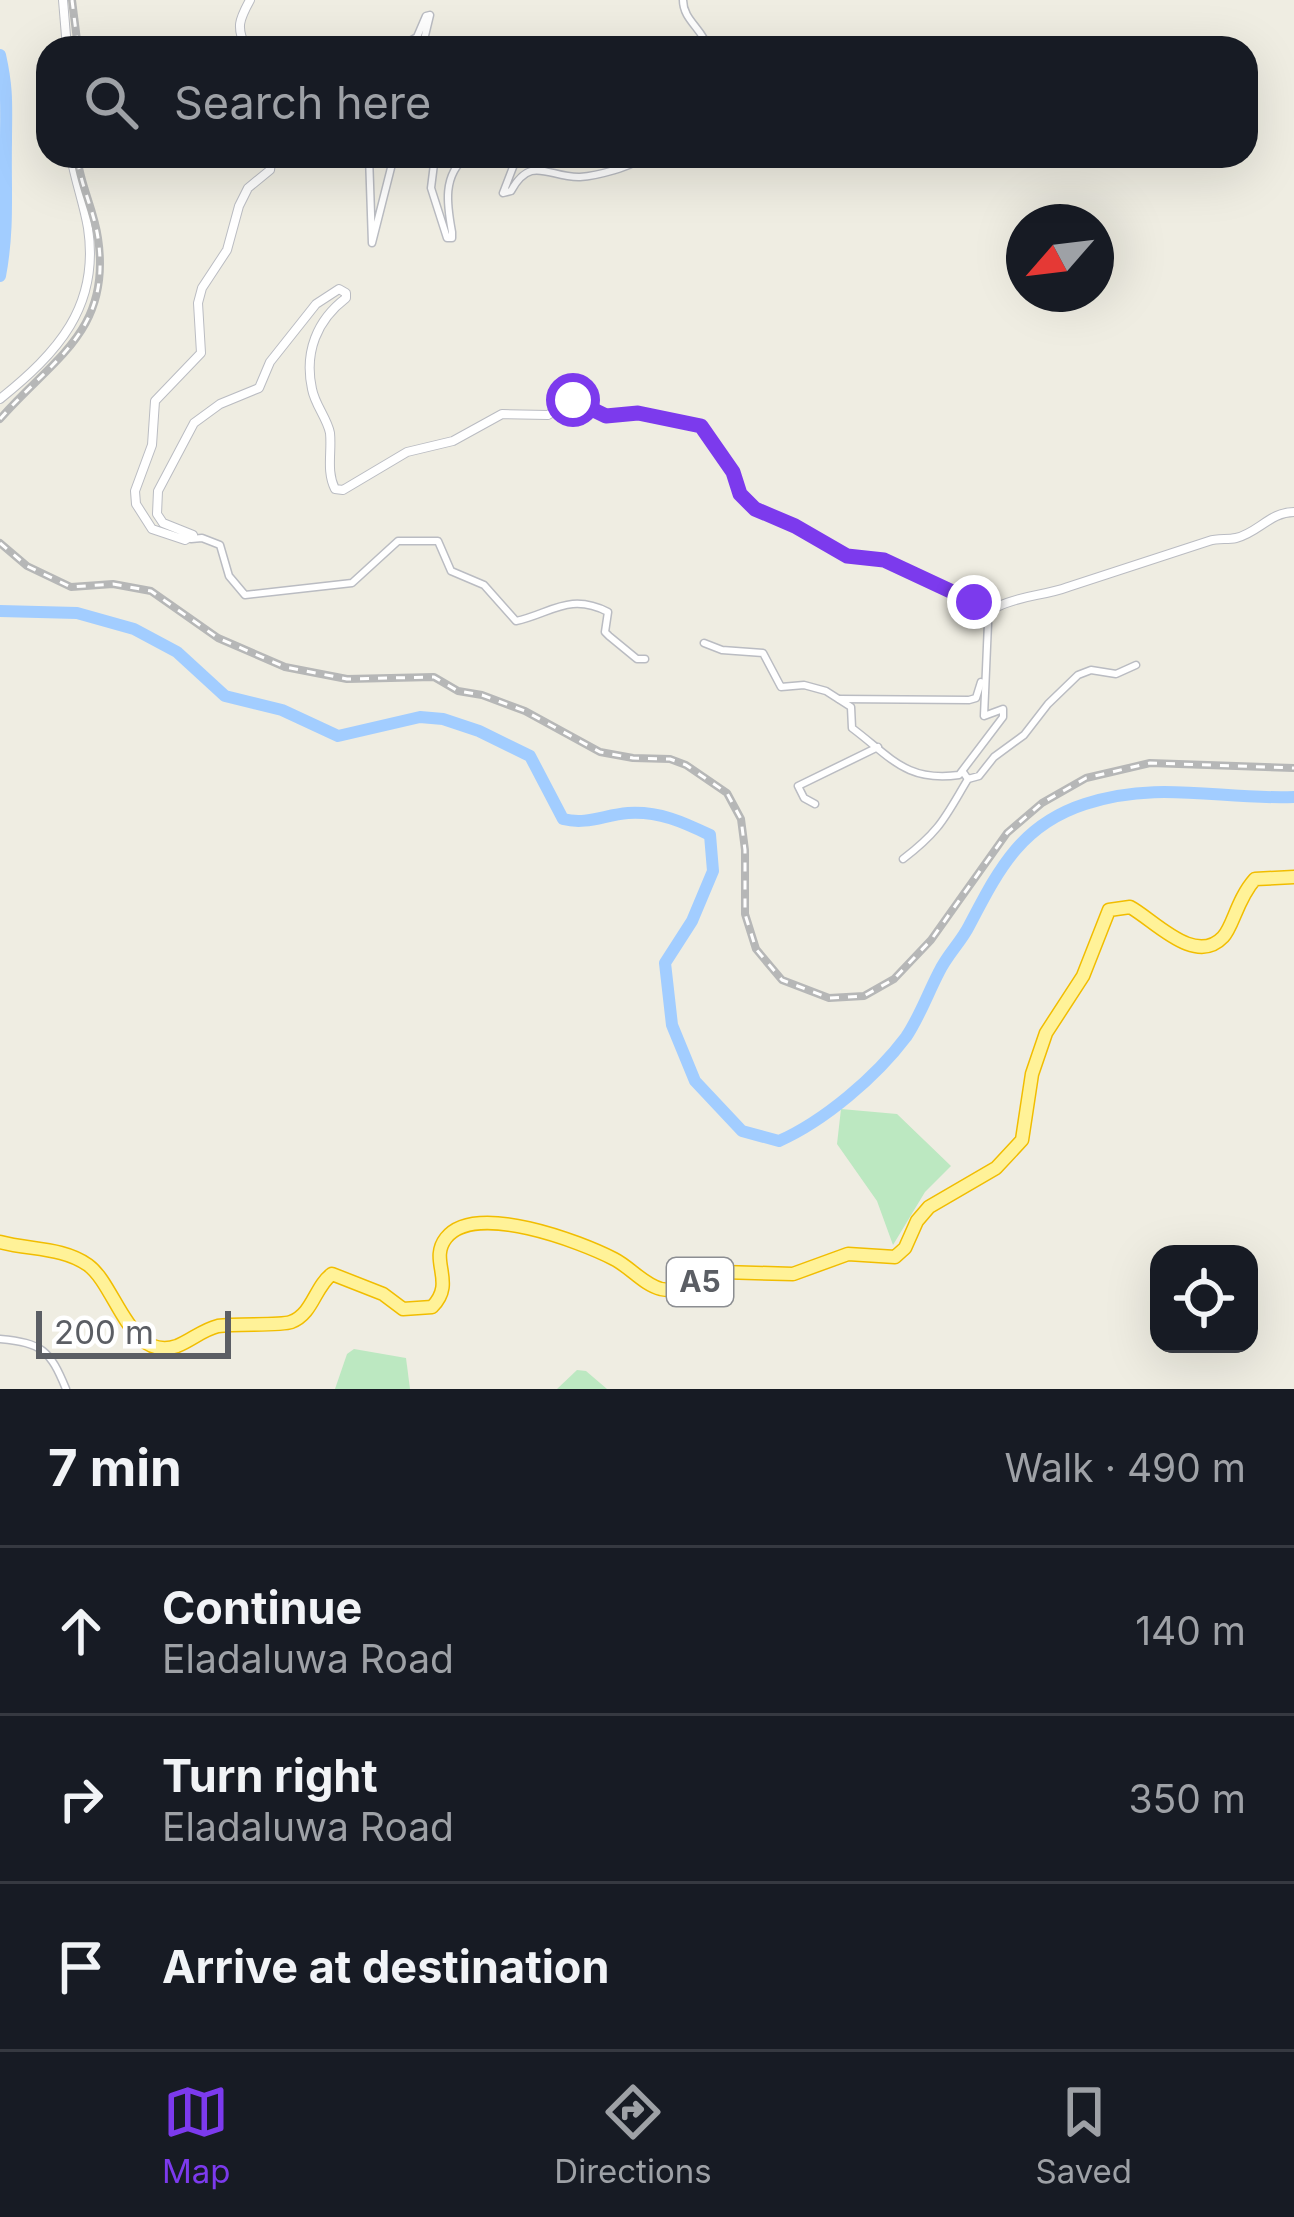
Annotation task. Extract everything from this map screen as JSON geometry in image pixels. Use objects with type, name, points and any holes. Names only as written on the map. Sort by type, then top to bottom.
[{"type":"highway","name":"A5","points":[[0,1242],[63,1253],[88,1265],[98,1273],[134,1333],[156,1347],[175,1347],[207,1329],[228,1324],[292,1322],[303,1315],[332,1274],[383,1294],[403,1310],[432,1307],[443,1293],[442,1244],[448,1234],[475,1224],[548,1232],[612,1258],[661,1288],[692,1287],[712,1273],[793,1274],[848,1254],[896,1256],[929,1207],[996,1168],[1022,1140],[1032,1074],[1046,1033],[1083,976],[1109,910],[1130,907],[1179,941],[1212,944],[1226,936],[1240,895],[1255,879],[1294,877]]},
{"type":"street","points":[[63,0],[66,36]]},
{"type":"street","points":[[240,36],[239,16],[250,0]]},
{"type":"street","points":[[683,0],[686,15],[705,36]]},
{"type":"street","points":[[417,36],[430,15],[425,36]]},
{"type":"street","points":[[0,399],[46,362],[65,336],[87,290],[88,224],[74,168]]},
{"type":"street","points":[[270,168],[248,188],[227,250],[202,288],[198,303],[201,353],[155,401],[152,445],[135,490],[136,504],[152,529],[166,537],[202,538],[220,544],[230,576],[245,596],[352,583],[398,541],[438,541],[451,572],[484,584],[516,621],[548,607],[596,606],[608,612],[608,636],[637,659],[645,659]]},
{"type":"street","points":[[369,168],[372,243],[391,168]]},
{"type":"street","points":[[434,168],[431,188],[447,238],[452,238],[448,184],[456,168]]},
{"type":"street","points":[[512,168],[502,193],[511,191],[519,177],[530,171],[581,177],[624,168]]},
{"type":"street","points":[[191,539],[187,530],[164,523],[156,508],[158,491],[194,423],[220,404],[259,388],[270,362],[316,304],[340,289],[346,298],[318,326],[311,372],[312,392],[329,430],[330,479],[335,489],[343,490],[406,452],[453,441],[502,414],[548,416],[563,402],[581,401],[606,416],[638,413],[701,426],[733,472],[740,494],[755,509],[847,556],[884,560],[974,602],[997,607],[1213,539],[1234,538],[1276,514],[1294,512]]},
{"type":"street","points":[[903,859],[930,839],[956,805],[966,776],[1003,717],[1003,709],[984,716],[988,623],[984,610],[974,602]]},
{"type":"street","points":[[704,643],[722,650],[763,653],[781,687],[804,685],[826,691],[851,707],[852,728],[915,775],[940,777],[979,776],[1078,675],[1090,670],[1116,674],[1136,665]]},
{"type":"street","points":[[835,699],[969,700],[976,698],[983,678]]},
{"type":"street","points":[[815,804],[804,798],[798,786],[878,747]]},
{"type":"street","points":[[0,1340],[30,1342],[43,1350],[55,1363],[66,1389]]},
{"type":"green space","points":[[841,1109],[897,1114],[951,1166],[925,1192],[893,1245],[877,1201],[837,1144]]},
{"type":"green space","points":[[354,1349],[406,1358],[410,1389],[335,1389],[347,1354]]},
{"type":"green space","points":[[577,1370],[586,1371],[607,1389],[557,1389]]},
{"type":"waterway","points":[[0,55],[6,108],[6,225],[0,276]]},
{"type":"waterway","points":[[0,611],[77,613],[134,629],[177,652],[225,696],[282,710],[338,736],[420,717],[443,719],[530,756],[563,819],[650,814],[710,835],[713,871],[692,921],[665,963],[672,1025],[695,1081],[742,1131],[779,1141],[831,1110],[894,1052],[1001,869],[1044,824],[1085,804],[1138,793],[1294,797]]},
{"type":"railway","points":[[72,0],[76,36]]},
{"type":"railway","points":[[0,419],[74,341],[96,298],[98,238],[79,168]]},
{"type":"railway","points":[[0,543],[27,566],[71,587],[113,584],[151,591],[218,638],[285,667],[347,679],[434,677],[458,691],[525,711],[600,752],[686,765],[727,793],[741,819],[745,914],[756,949],[782,980],[829,998],[864,996],[894,979],[931,940],[1007,833],[1042,803],[1086,778],[1150,763],[1294,768]]},
{"type":"route","points":[[573,400],[606,416],[638,413],[701,426],[733,472],[740,494],[755,509],[847,556],[884,560],[974,602]]}]
